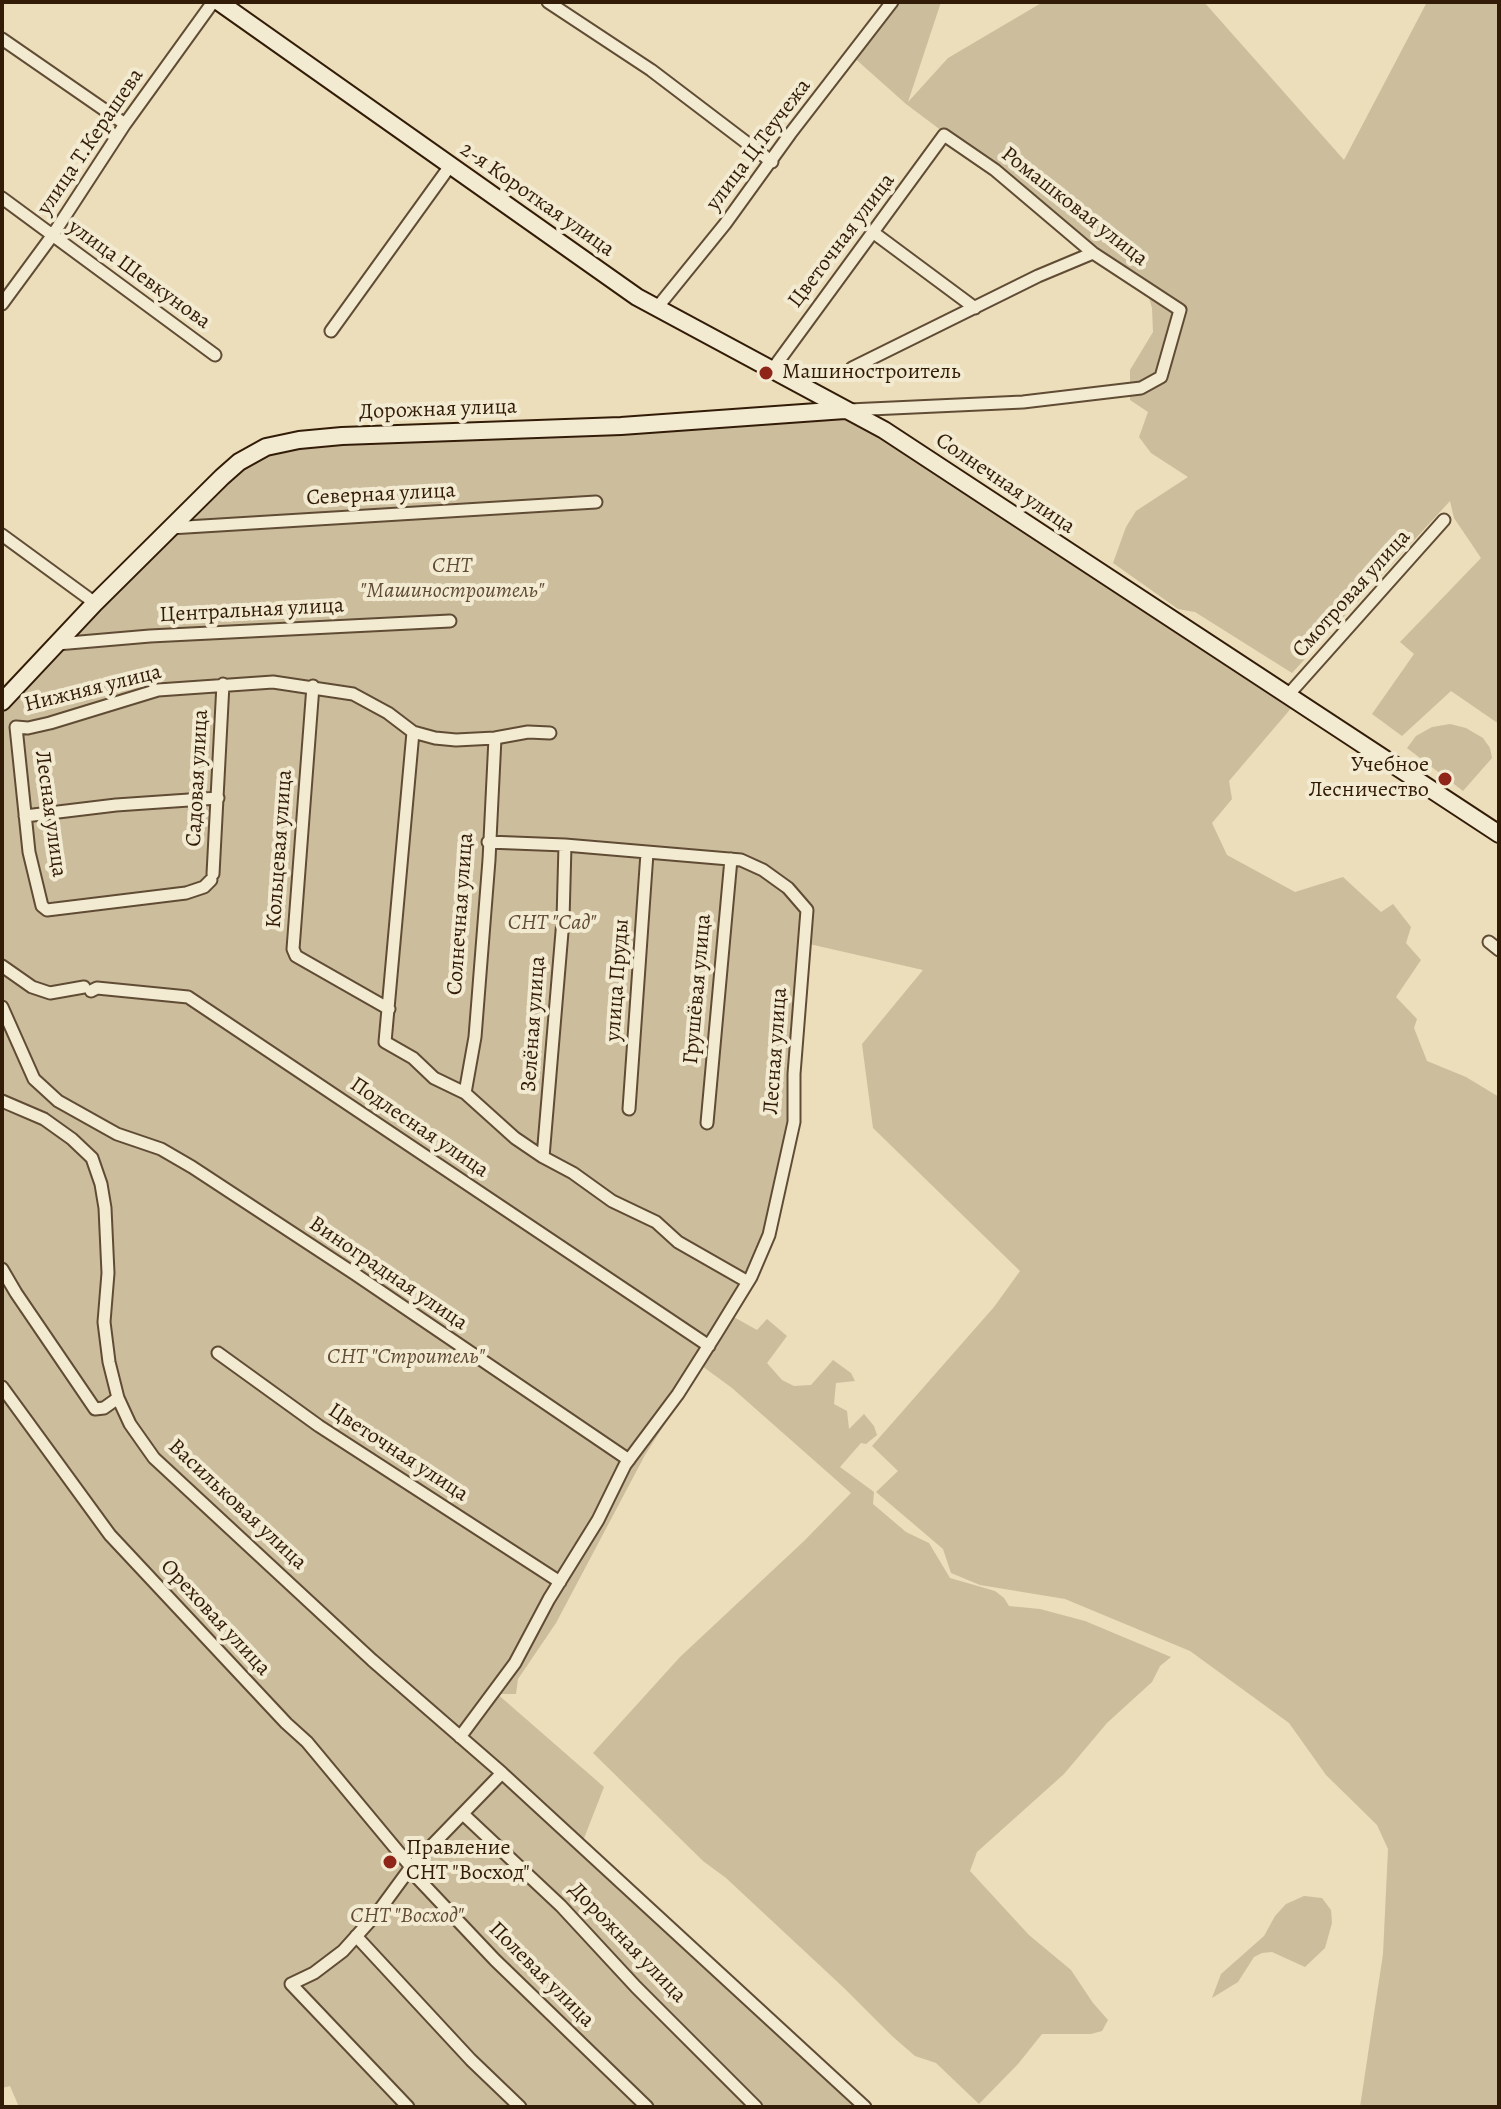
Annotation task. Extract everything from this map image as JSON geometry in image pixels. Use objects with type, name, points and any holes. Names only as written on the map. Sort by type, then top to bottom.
[{"type":"street","name":"улица Т.Керашева","points":[[2,304],[213,2]]},
{"type":"street","name":"2-я Короткая улица","points":[[219,2],[656,309],[845,410]]},
{"type":"street","points":[[548,2],[651,70],[772,162]]},
{"type":"street","name":"улица Ц.Теучежа","points":[[656,309],[725,224],[892,2]]},
{"type":"street","points":[[2,39],[125,124]]},
{"type":"street","name":"Цветочная улица","points":[[772,370],[944,135]]},
{"type":"street","name":"Ромашковая улица","points":[[845,410],[1023,402],[1141,388],[1161,377],[1180,310],[1093,253],[995,170],[944,135]]},
{"type":"street","points":[[331,331],[450,166]]},
{"type":"street","name":"улица Шевкунова","points":[[2,198],[215,355]]},
{"type":"street","points":[[874,233],[975,308]]},
{"type":"street","points":[[852,368],[1038,276],[1093,253]]},
{"type":"street","points":[[790,413],[801,399],[799,384]]},
{"type":"street","name":"Дорожная улица","points":[[2,702],[95,603],[239,462],[276,444],[342,436],[621,426],[845,410]]},
{"type":"street","name":"Солнечная улица","points":[[845,410],[884,430],[1137,598],[1289,694]]},
{"type":"street","name":"Северная улица","points":[[170,528],[596,502]]},
{"type":"street","name":"Смотровая улица","points":[[1289,694],[1444,520]]},
{"type":"street","points":[[2,535],[95,603]]},
{"type":"street","name":"Центральная улица","points":[[56,644],[179,634],[450,621]]},
{"type":"street","name":"Нижняя улица","points":[[16,727],[50,723],[158,690],[273,682],[353,694],[388,713],[413,732],[456,740],[528,732],[550,733]]},
{"type":"street","name":"Садовая улица","points":[[42,906],[47,910],[186,893],[204,887],[212,877],[223,684]]},
{"type":"street","name":"Кольцевая улица","points":[[313,686],[293,949],[296,956],[389,1009]]},
{"type":"street","points":[[1289,694],[1499,834]]},
{"type":"street","name":"Лесная улица","points":[[16,727],[29,852],[42,906]]},
{"type":"street","points":[[413,732],[385,1042],[413,1058],[434,1078],[465,1093],[515,1138],[543,1157],[573,1173],[612,1201],[656,1222],[678,1242],[748,1282],[678,1394],[629,1460],[515,1663],[460,1737]]},
{"type":"street","name":"Солнечная улица","points":[[465,1093],[475,1037],[495,738]]},
{"type":"street","points":[[25,816],[116,805],[218,798]]},
{"type":"street","points":[[488,842],[731,859]]},
{"type":"street","name":"Зелёная улица","points":[[543,1157],[563,920],[565,845]]},
{"type":"street","name":"улица Пруды","points":[[629,1109],[647,853]]},
{"type":"street","name":"Лесная улица","points":[[731,859],[763,870],[788,888],[807,910],[794,1074],[794,1122],[769,1235],[748,1282]]},
{"type":"street","name":"Грушёвая улица","points":[[707,1123],[731,859]]},
{"type":"street","points":[[1489,942],[1499,950]]},
{"type":"street","name":"Подлесная улица","points":[[2,966],[32,987],[50,993],[97,988],[188,997],[709,1346]]},
{"type":"street","name":"Виноградная улица","points":[[2,1007],[34,1079],[58,1101],[117,1134],[161,1149],[192,1167],[629,1460]]},
{"type":"street","name":"Васильковая улица","points":[[2,1101],[44,1119],[92,1158],[105,1208],[108,1273],[104,1322],[109,1362],[118,1398],[130,1424],[154,1458],[865,2107]]},
{"type":"street","points":[[2,1269],[95,1409],[104,1408],[118,1398]]},
{"type":"street","name":"Цветочная улица","points":[[218,1353],[319,1426],[560,1582]]},
{"type":"street","name":"Ореховая улица","points":[[2,1387],[110,1535],[307,1742],[410,1868]]},
{"type":"street","points":[[408,2107],[291,1984],[314,1973],[343,1951],[378,1912],[410,1868],[502,1773]]},
{"type":"street","name":"Дорожная улица","points":[[463,1814],[561,1906],[636,1987],[756,2107]]},
{"type":"street","name":"Полевая улица","points":[[410,1868],[495,1960],[647,2107]]},
{"type":"street","points":[[356,1936],[471,2060],[520,2107]]},
{"type":"green space","points":[[892,2],[941,2],[908,102],[948,58],[1043,2],[1204,2],[1344,160],[1427,2],[1499,2],[1499,724],[1451,691],[1402,736],[1372,714],[1414,654],[1400,642],[1481,558],[1454,518],[1450,501],[1292,673],[1195,612],[1178,609],[1113,563],[1126,527],[1136,511],[1188,477],[1151,453],[1139,437],[1148,412],[1130,400],[1130,370],[1153,332],[1152,308],[1143,277],[1095,246],[906,104],[851,55]]},
{"type":"green space","points":[[829,418],[854,420],[882,436],[1293,706],[1229,781],[1232,799],[1212,823],[1227,855],[1295,892],[1343,877],[1381,912],[1393,904],[1411,927],[1406,943],[1421,960],[1396,997],[1417,1019],[1414,1028],[1427,1061],[1466,1077],[1499,1097],[1499,2107],[1360,2107],[1383,1954],[1388,1849],[1377,1825],[1326,1775],[1289,1723],[1190,1651],[1065,1599],[980,1585],[951,1573],[943,1549],[876,1492],[898,1471],[872,1446],[994,1307],[1020,1271],[873,1128],[862,1044],[923,970],[805,943],[794,1122],[780,1193],[751,1277],[625,1465],[495,1692],[604,1787],[581,1846],[865,2107],[19,2107],[10,2086],[2,2088],[2,702],[95,603],[266,447]]},
{"type":"green space","points":[[1450,724],[1466,728],[1483,738],[1492,758],[1463,791],[1407,748],[1416,736],[1432,727]]},
{"type":"green space","points":[[732,1316],[757,1330],[767,1319],[787,1336],[767,1363],[782,1380],[794,1386],[811,1385],[833,1360],[851,1373],[855,1381],[836,1383],[834,1404],[847,1411],[849,1429],[864,1414],[877,1435],[866,1444],[861,1443],[840,1467],[874,1492],[873,1504],[906,1532],[929,1543],[950,1578],[995,1591],[1009,1606],[1040,1609],[1085,1621],[1171,1657],[1160,1666],[1152,1682],[1107,1723],[1064,1774],[977,1852],[970,1871],[1029,1935],[1071,1970],[1108,2020],[1102,2031],[1091,2034],[1042,2034],[979,2104],[936,2063],[915,2056],[892,2036],[726,1878],[703,1861],[593,1753],[680,1657],[851,1493],[732,1388],[702,1366],[645,1455],[556,1623],[518,1679],[516,1694],[501,1694],[499,1691],[627,1466]]},
{"type":"green space","points":[[1304,1896],[1322,1898],[1331,1910],[1332,1923],[1325,1948],[1305,1967],[1272,1952],[1262,1953],[1254,1957],[1238,1982],[1212,1998],[1221,1974],[1264,1936],[1286,1904]]},
{"type":"place","name":"Машиностроитель","points":[[766,373]]},
{"type":"place","name":"Учебное Лесничество","points":[[1445,779]]},
{"type":"place","name":"Правление СНТ \"Восход\"","points":[[390,1862]]},
{"type":"park label","name":"СНТ \"Машиностроитель\"","points":[[452,580]]},
{"type":"park label","name":"СНТ \"Сад\"","points":[[552,924]]},
{"type":"park label","name":"СНТ \"Строитель\"","points":[[406,1358]]},
{"type":"park label","name":"СНТ \"Восход\"","points":[[407,1917]]}]
